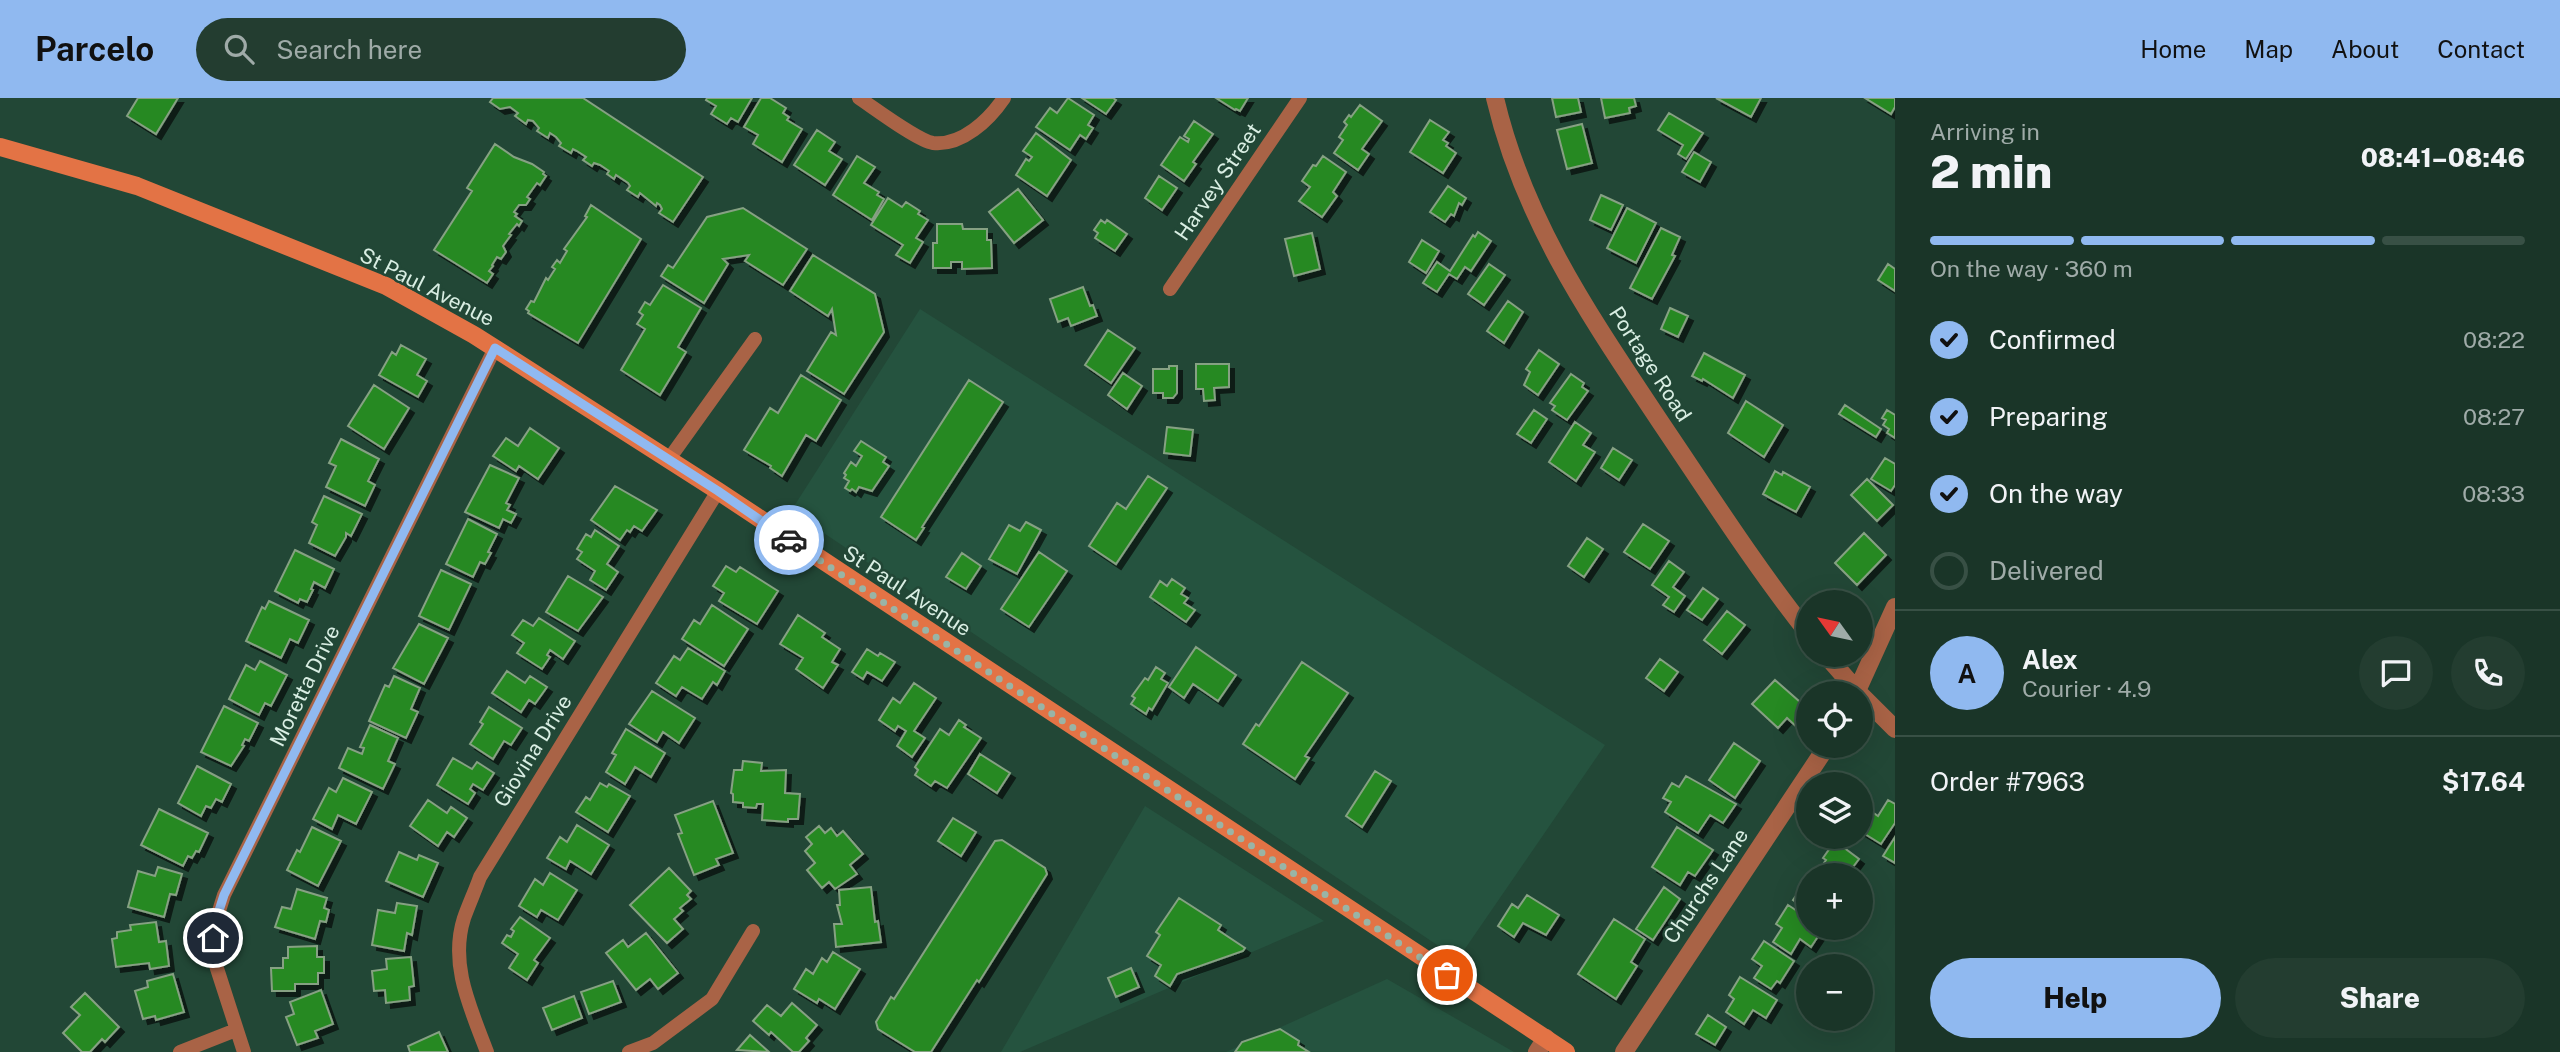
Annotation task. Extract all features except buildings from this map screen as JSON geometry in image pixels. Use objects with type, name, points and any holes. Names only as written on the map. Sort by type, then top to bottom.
[{"type":"main road","name":"St Paul Avenue","points":[[0,147],[137,186],[386,286],[495,348],[718,491],[1541,1045],[1566,1052]]},
{"type":"street","points":[[859,98],[900,126],[933,143],[965,137],[1004,98]]},
{"type":"street","name":"Harvey Street","points":[[1170,289],[1300,98]]},
{"type":"street","name":"Portage Road","points":[[1495,98],[1522,186],[1560,267],[1720,512],[1796,616]]},
{"type":"street","points":[[670,460],[755,340]]},
{"type":"street","name":"Moretta Drive","points":[[244,1052],[212,953],[215,923],[224,895],[495,348]]},
{"type":"street","name":"Giovina Drive","points":[[487,1052],[463,988],[459,959],[463,921],[481,877],[718,491]]},
{"type":"street","points":[[1863,681],[1895,607]]},
{"type":"street","points":[[1836,667],[1848,681]]},
{"type":"street","points":[[1873,708],[1895,729]]},
{"type":"street","name":"Churchs Lane","points":[[1624,1052],[1819,758]]},
{"type":"street","points":[[629,1052],[653,1043],[712,999],[753,931]]},
{"type":"street","points":[[180,1052],[236,1030]]},
{"type":"shaded area","points":[[920,309],[1605,745],[1458,959],[791,511]]},
{"type":"shaded area","points":[[1145,806],[1324,921],[1020,1052],[1001,1052]]},
{"type":"shaded area","points":[[1387,979],[1514,1052],[1226,1052]]},
{"type":"way so far","points":[[789,540],[1447,975]]},
{"type":"route","points":[[213,938],[224,895],[495,348],[718,491],[789,540]]}]
